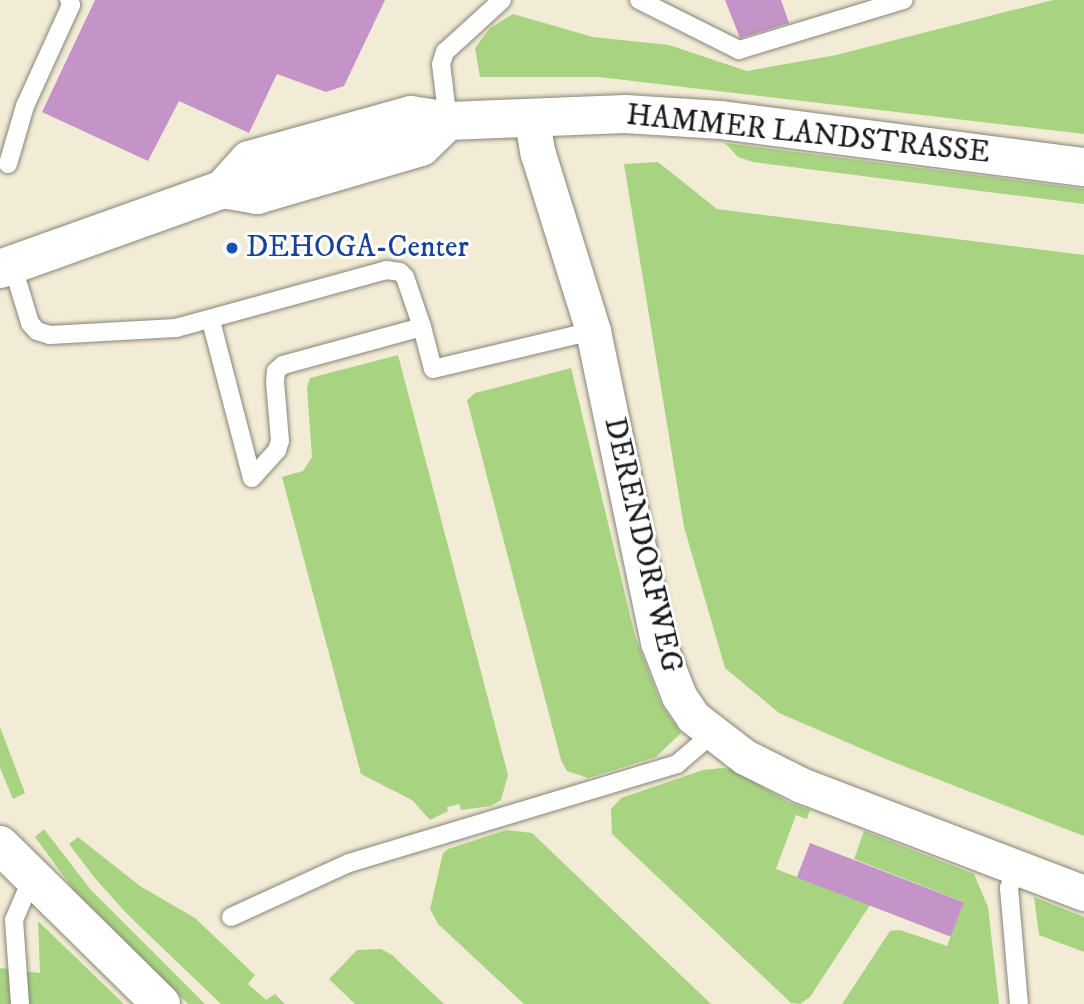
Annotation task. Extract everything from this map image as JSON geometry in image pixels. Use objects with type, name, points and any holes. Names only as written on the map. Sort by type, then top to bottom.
[{"type":"street","name":"HAMMER LANDSTRASSE","points":[[6,266],[223,188],[250,160],[411,116],[448,121],[625,114],[721,120],[1084,167]]},
{"type":"street","name":"DERENDORFWEG","points":[[531,116],[538,154],[593,331],[658,642],[679,696],[694,717],[712,734],[745,757],[801,785],[1084,893]]},
{"type":"street","points":[[0,845],[161,1004]]},
{"type":"lane","points":[[8,164],[25,106],[71,5],[69,0]]},
{"type":"lane","points":[[448,121],[441,64],[444,52],[502,0]]},
{"type":"lane","points":[[639,0],[739,50],[904,0]]},
{"type":"lane","points":[[6,266],[30,323],[43,334],[176,328],[211,321],[394,270],[405,277],[433,369],[593,331]]},
{"type":"lane","points":[[211,321],[251,478],[277,450],[280,441],[275,382],[276,372],[283,365],[422,327]]},
{"type":"lane","points":[[231,917],[349,863],[545,801],[677,764],[712,734]]},
{"type":"lane","points":[[1017,868],[1009,888],[1019,1004]]},
{"type":"lane","points":[[20,1004],[14,920],[32,878]]},
{"type":"green space","points":[[1053,0],[1084,0],[1084,134],[599,77],[480,77],[475,48],[490,28],[513,14],[593,37],[669,45],[747,71],[836,55]]},
{"type":"green space","points":[[725,143],[1084,189],[1084,204],[753,162],[738,157]]},
{"type":"green space","points":[[658,162],[717,209],[1084,255],[1084,836],[888,760],[779,713],[725,668],[684,527],[624,164]]},
{"type":"green space","points":[[398,355],[508,775],[501,800],[491,806],[461,810],[459,804],[447,807],[448,811],[430,820],[412,800],[361,774],[282,477],[303,471],[312,457],[307,388],[310,378]]},
{"type":"green space","points":[[571,368],[635,636],[661,704],[681,733],[656,757],[588,778],[567,771],[561,760],[467,400],[475,393]]},
{"type":"green space","points":[[0,727],[25,793],[13,799],[0,768]]},
{"type":"green space","points":[[732,769],[788,802],[810,810],[807,819],[796,815],[776,869],[870,905],[810,997],[800,1004],[791,1003],[612,834],[611,809],[621,798],[703,770]]},
{"type":"green space","points":[[44,829],[91,890],[205,1004],[188,1004],[73,889],[35,837]]},
{"type":"green space","points":[[506,830],[532,833],[711,1004],[524,1004],[438,924],[430,909],[443,853]]},
{"type":"green space","points":[[864,831],[974,874],[988,907],[999,1004],[842,1004],[890,931],[900,930],[947,946],[964,902],[854,859]]},
{"type":"green space","points":[[78,837],[140,886],[195,918],[255,975],[248,984],[266,1000],[275,994],[285,1004],[221,1004],[127,914],[94,877],[69,844]]},
{"type":"green space","points":[[1034,897],[1084,917],[1084,952],[1039,935]]},
{"type":"green space","points":[[38,921],[124,1004],[0,1004],[0,968],[40,973]]},
{"type":"green space","points":[[381,949],[392,955],[444,1004],[355,1004],[329,979],[357,950]]},
{"type":"building","points":[[95,0],[385,0],[344,86],[326,92],[277,74],[249,133],[179,101],[148,161],[42,112]]},
{"type":"building","points":[[725,0],[781,0],[789,23],[740,38]]},
{"type":"building","points":[[810,843],[964,902],[951,937],[797,878]]},
{"type":"place","name":"DEHOGA-Center","points":[[232,248]]}]
